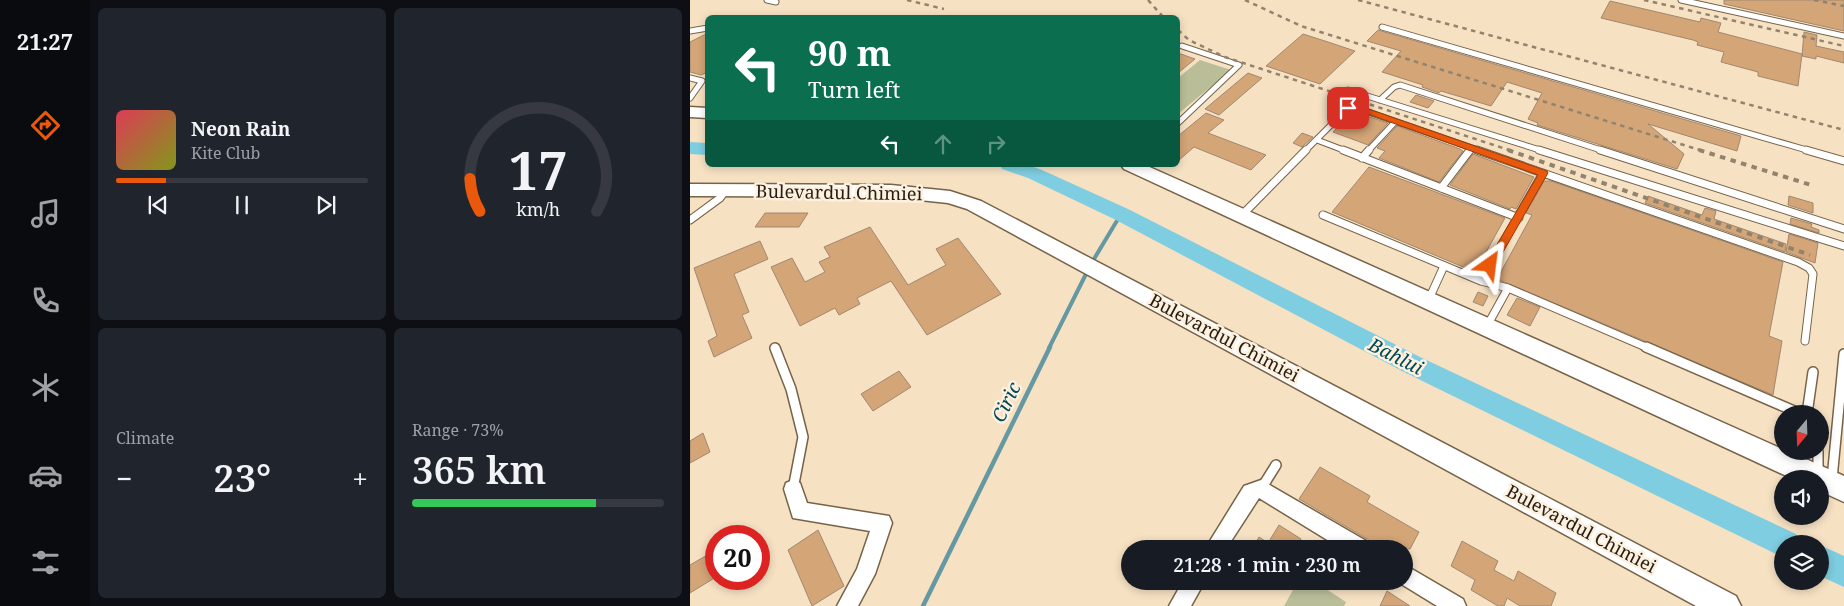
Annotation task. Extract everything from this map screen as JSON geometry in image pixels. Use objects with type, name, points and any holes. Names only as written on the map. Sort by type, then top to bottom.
[{"type":"street","points":[[690,112],[705,113]]},
{"type":"street","points":[[1134,167],[1429,299],[1831,483]]},
{"type":"street","name":"Bulevardul Chimiei","points":[[690,190],[891,191],[950,197],[974,204],[1726,606]]},
{"type":"street","points":[[793,489],[800,511],[882,523],[865,574],[847,606]]},
{"type":"street","points":[[1221,540],[1252,492],[1261,489],[1346,540]]},
{"type":"street","points":[[1413,580],[1456,606]]},
{"type":"street","points":[[1179,606],[1189,590]]},
{"type":"lane","points":[[767,0],[776,2]]},
{"type":"lane","points":[[1681,0],[1844,36]]},
{"type":"lane","points":[[690,30],[705,28]]},
{"type":"lane","points":[[1382,28],[1844,161]]},
{"type":"lane","points":[[1180,120],[1239,65],[1182,46]]},
{"type":"lane","points":[[690,78],[702,81],[690,98]]},
{"type":"lane","points":[[1380,100],[1394,87],[1400,85],[1844,229]]},
{"type":"lane","points":[[1348,90],[1844,246]]},
{"type":"lane","points":[[1241,216],[1351,107],[1798,262],[1809,268],[1813,274],[1805,340]]},
{"type":"lane","points":[[1362,158],[1395,122]]},
{"type":"lane","points":[[1317,140],[1519,218]]},
{"type":"lane","points":[[1441,188],[1472,148]]},
{"type":"lane","points":[[1480,281],[1519,218],[1543,173]]},
{"type":"lane","points":[[690,220],[720,198],[726,190]]},
{"type":"lane","points":[[1323,215],[1480,281],[1508,288],[1780,405]]},
{"type":"lane","points":[[1429,299],[1438,286],[1438,276],[1444,266]]},
{"type":"lane","points":[[1487,326],[1508,288]]},
{"type":"lane","points":[[775,348],[791,389],[803,437],[793,489]]},
{"type":"lane","points":[[1831,483],[1844,354]]},
{"type":"lane","points":[[1808,405],[1813,372]]},
{"type":"lane","points":[[1822,460],[1831,483]]},
{"type":"lane","points":[[1261,489],[1276,464]]},
{"type":"green space","points":[[1200,60],[1231,70],[1180,112],[1180,76]]},
{"type":"green space","points":[[1293,590],[1328,590],[1346,602],[1344,606],[1284,606]]},
{"type":"building","points":[[1724,0],[1844,0],[1844,31],[1724,4]]},
{"type":"building","points":[[1610,1],[1700,22],[1701,18],[1721,23],[1718,32],[1802,54],[1798,86],[1758,76],[1758,72],[1721,62],[1724,52],[1697,45],[1698,42],[1693,40],[1601,18]]},
{"type":"building","points":[[1378,30],[1741,136],[1737,151],[1648,124],[1684,154],[1677,169],[1537,125],[1538,123],[1528,119],[1542,93],[1507,82],[1491,106],[1441,91],[1439,93],[1422,87],[1423,85],[1382,72],[1401,51],[1367,41]]},
{"type":"building","points":[[1804,32],[1817,35],[1816,46],[1844,52],[1844,63],[1816,56],[1816,59],[1802,56]]},
{"type":"building","points":[[705,34],[705,73],[701,75],[690,72],[690,42]]},
{"type":"building","points":[[1303,34],[1355,51],[1320,84],[1266,66]]},
{"type":"building","points":[[1180,54],[1195,59],[1180,71]]},
{"type":"building","points":[[1248,73],[1262,78],[1219,115],[1205,109]]},
{"type":"building","points":[[1416,95],[1434,101],[1428,108],[1410,102]]},
{"type":"building","points":[[1352,112],[1388,123],[1368,145],[1333,132]]},
{"type":"building","points":[[1206,113],[1224,120],[1208,133],[1266,155],[1251,170],[1194,147],[1180,159],[1180,134]]},
{"type":"building","points":[[1397,126],[1463,151],[1439,182],[1379,158],[1385,151],[1377,148]]},
{"type":"building","points":[[1302,133],[1313,137],[1302,147],[1293,143]]},
{"type":"building","points":[[1473,154],[1534,177],[1516,209],[1511,207],[1510,209],[1450,185]]},
{"type":"building","points":[[1369,167],[1505,218],[1475,272],[1332,212]]},
{"type":"building","points":[[1544,181],[1551,181],[1783,262],[1769,336],[1782,341],[1773,395],[1497,279],[1532,215],[1526,213]]},
{"type":"building","points":[[1648,196],[1702,215],[1705,208],[1716,211],[1714,219],[1786,244],[1785,252],[1645,203]]},
{"type":"building","points":[[1789,196],[1813,203],[1813,213],[1788,205]]},
{"type":"building","points":[[765,213],[808,213],[799,227],[755,227]]},
{"type":"building","points":[[1791,218],[1812,224],[1811,227],[1819,230],[1819,233],[1790,224]]},
{"type":"building","points":[[870,227],[908,285],[946,265],[936,249],[958,238],[1001,294],[927,335],[891,281],[857,298],[860,304],[839,315],[835,308],[800,326],[771,267],[792,258],[805,282],[825,272],[819,262],[830,257],[824,247]]},
{"type":"building","points":[[1789,234],[1818,243],[1815,263],[1786,252]]},
{"type":"building","points":[[760,241],[768,259],[734,274],[749,312],[742,315],[752,338],[714,357],[708,341],[717,336],[694,268]]},
{"type":"building","points":[[1478,292],[1488,296],[1483,306],[1473,302]]},
{"type":"building","points":[[1517,298],[1540,307],[1530,326],[1507,315]]},
{"type":"building","points":[[899,371],[911,387],[873,411],[861,394]]},
{"type":"building","points":[[703,433],[710,452],[690,463],[690,441]]},
{"type":"building","points":[[1320,467],[1370,496],[1367,502],[1419,532],[1413,543],[1413,540],[1369,540],[1299,499]]},
{"type":"building","points":[[1279,525],[1301,539],[1300,540],[1270,540]]},
{"type":"building","points":[[818,530],[844,586],[812,606],[788,550]]},
{"type":"building","points":[[1462,541],[1498,561],[1494,570],[1514,581],[1518,571],[1556,593],[1551,606],[1520,606],[1507,598],[1504,606],[1498,606],[1471,590],[1475,580],[1451,566]]},
{"type":"building","points":[[705,556],[705,584],[690,593],[690,565]]},
{"type":"building","points":[[1387,591],[1410,606],[1380,606]]},
{"type":"waterway","name":"Bahlui","points":[[690,148],[705,149]]},
{"type":"waterway","name":"Bahlui","points":[[1015,167],[1035,174],[1121,214],[1411,364],[1774,538]]},
{"type":"waterway","name":"Ciric","points":[[1091,264],[1121,214]]},
{"type":"waterway","name":"Ciric","points":[[1049,348],[1088,270]]},
{"type":"waterway","name":"Ciric","points":[[923,606],[1050,347]]},
{"type":"waterway","name":"Bahlui","points":[[1829,564],[1844,572]]},
{"type":"railway","points":[[907,0],[944,9]]},
{"type":"railway","points":[[1148,0],[1161,15]]},
{"type":"railway","points":[[1245,0],[1301,26],[1703,151]]},
{"type":"railway","points":[[1358,0],[1844,130]]},
{"type":"railway","points":[[1644,0],[1844,46]]},
{"type":"railway","points":[[1814,0],[1844,6]]},
{"type":"railway","points":[[1180,32],[1189,40],[1225,57],[1512,151]]},
{"type":"railway","points":[[1508,150],[1810,255]]},
{"type":"railway","points":[[1699,150],[1811,185]]},
{"type":"route","points":[[1348,108],[1354,107],[1543,173],[1519,218],[1490,265]]}]
